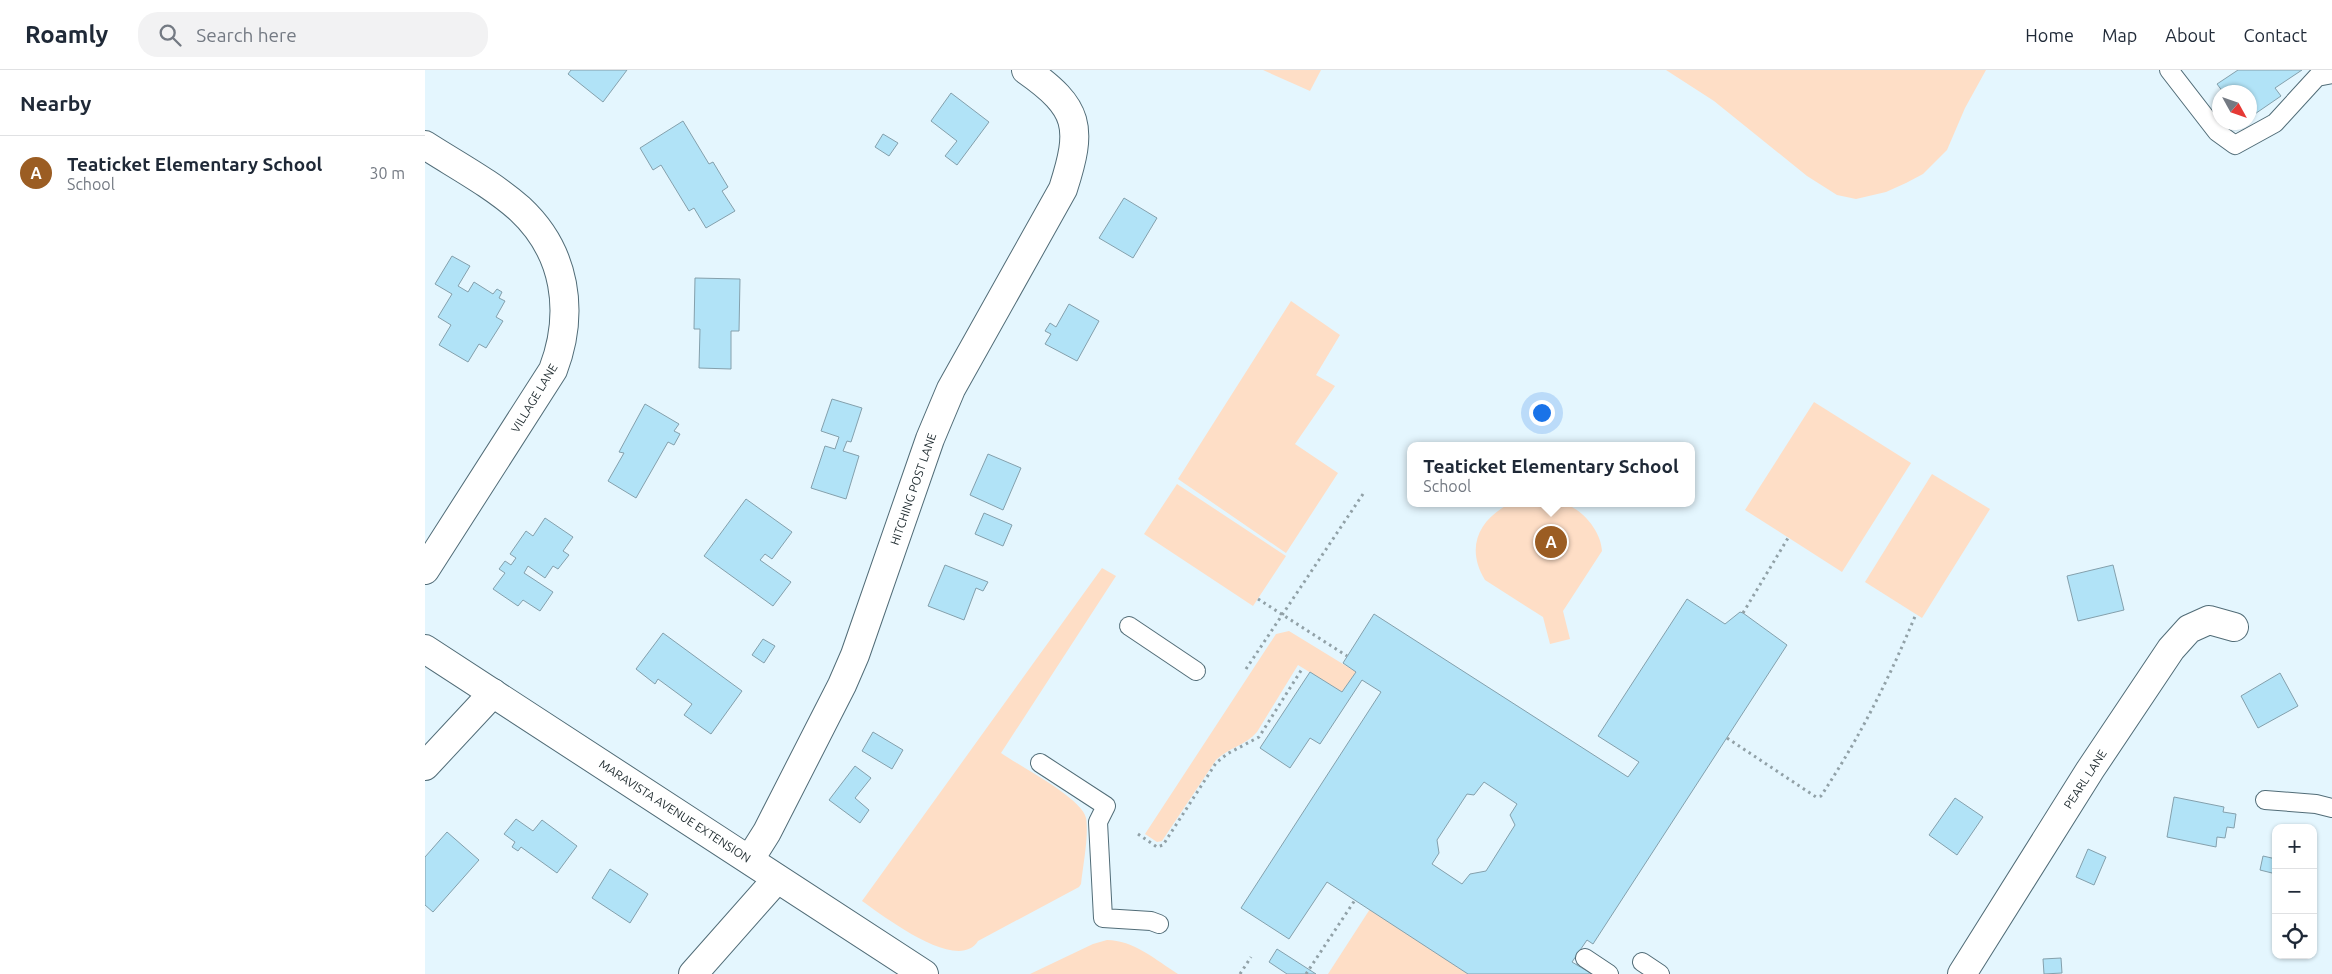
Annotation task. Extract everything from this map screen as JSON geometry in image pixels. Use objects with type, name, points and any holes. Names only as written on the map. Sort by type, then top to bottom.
[{"type":"street","name":"HITCHING POST LANE","points":[[750,859],[767,832],[843,685],[930,439],[951,389],[1063,188],[1074,156],[1074,121],[1063,101],[1046,84],[1026,70]]},
{"type":"street","name":"VILLAGE LANE","points":[[425,145],[502,195],[520,210],[537,230],[551,252],[562,279],[565,306],[561,350],[553,370],[425,570]]},
{"type":"street","name":"PEARL LANE","points":[[1962,974],[2090,770],[2171,649],[2189,629],[2209,620],[2234,627]]},
{"type":"street","name":"MARAVISTA AVENUE EXTENSION","points":[[425,649],[924,974]]},
{"type":"street","points":[[425,766],[493,693]]},
{"type":"street","points":[[693,974],[777,879]]},
{"type":"lane","points":[[2169,70],[2217,132],[2235,145],[2275,124],[2317,77],[2332,74]]},
{"type":"lane","points":[[1129,626],[1196,671]]},
{"type":"lane","points":[[1040,763],[1106,806],[1098,822],[1103,918],[1151,921],[1159,924]]},
{"type":"lane","points":[[2265,800],[2316,804],[2332,808]]},
{"type":"lane","points":[[1585,958],[1609,974]]},
{"type":"lane","points":[[1642,962],[1660,974]]},
{"type":"path","points":[[1246,668],[1363,494]]},
{"type":"path","points":[[1743,613],[1788,538]]},
{"type":"path","points":[[1258,599],[1347,656]]},
{"type":"path","points":[[1727,738],[1817,797],[1821,796],[1860,734],[1901,651],[1916,614]]},
{"type":"path","points":[[1138,834],[1157,847],[1163,845],[1216,763],[1227,754],[1259,736],[1302,669]]},
{"type":"path","points":[[1306,974],[1355,900]]},
{"type":"path","points":[[1241,974],[1251,957]]},
{"type":"shaded area","points":[[1263,70],[1321,70],[1310,91]]},
{"type":"shaded area","points":[[1666,70],[1986,70],[1965,108],[1947,150],[1923,174],[1886,192],[1856,199],[1837,195],[1807,176],[1714,101]]},
{"type":"shaded area","points":[[1291,301],[1340,335],[1316,375],[1335,386],[1295,444],[1338,473],[1286,553],[1178,479]]},
{"type":"shaded area","points":[[1814,402],[1911,463],[1842,572],[1745,510]]},
{"type":"shaded area","points":[[1932,474],[1990,509],[1922,618],[1865,582]]},
{"type":"shaded area","points":[[1177,484],[1286,556],[1253,606],[1144,534]]},
{"type":"shaded area","points":[[1505,507],[1571,507],[1583,515],[1594,528],[1601,543],[1602,551],[1563,611],[1570,639],[1550,644],[1543,617],[1485,580],[1479,568],[1476,545],[1483,526]]},
{"type":"shaded area","points":[[1102,568],[1116,576],[1001,753],[1062,792],[1082,810],[1086,818],[1087,833],[1081,884],[1079,887],[978,941],[968,949],[954,951],[938,947],[920,939],[862,901]]},
{"type":"shaded area","points":[[1289,631],[1356,672],[1342,692],[1298,665],[1257,732],[1248,740],[1216,760],[1162,841],[1157,842],[1145,834],[1276,634]]},
{"type":"shaded area","points":[[1370,909],[1468,974],[1328,974]]},
{"type":"shaded area","points":[[1107,940],[1126,943],[1135,947],[1178,974],[1030,974],[1093,944]]},
{"type":"building","points":[[571,70],[627,70],[603,102],[568,74]]},
{"type":"building","points":[[2238,70],[2302,70],[2275,88],[2281,96],[2257,112],[2257,85],[2217,84]]},
{"type":"building","points":[[951,93],[989,122],[957,165],[945,156],[957,141],[931,121]]},
{"type":"building","points":[[683,121],[709,164],[713,162],[728,187],[722,191],[735,211],[706,228],[694,208],[689,211],[661,165],[653,170],[640,148]]},
{"type":"building","points":[[883,134],[898,143],[889,156],[875,147]]},
{"type":"building","points":[[1124,198],[1157,218],[1133,258],[1099,238]]},
{"type":"building","points":[[452,256],[470,266],[458,286],[468,292],[474,282],[493,294],[497,289],[502,292],[499,298],[505,301],[496,317],[503,321],[486,348],[479,344],[468,362],[439,345],[451,325],[438,317],[452,294],[435,284]]},
{"type":"building","points":[[695,278],[740,279],[739,331],[731,331],[731,369],[699,368],[700,329],[694,329]]},
{"type":"building","points":[[1069,304],[1099,321],[1077,361],[1045,344],[1051,334],[1045,331],[1050,323],[1056,327]]},
{"type":"building","points":[[832,399],[862,408],[851,442],[847,441],[843,451],[859,456],[846,499],[811,488],[825,446],[835,449],[839,437],[821,431]]},
{"type":"building","points":[[645,404],[679,424],[674,431],[680,434],[674,445],[668,442],[636,498],[608,481],[624,453],[619,452]]},
{"type":"building","points":[[988,454],[1021,468],[1003,510],[970,495]]},
{"type":"building","points":[[746,499],[792,532],[772,559],[765,554],[760,560],[791,582],[773,606],[704,556]]},
{"type":"building","points":[[984,513],[1012,525],[1003,546],[975,534]]},
{"type":"building","points":[[545,518],[573,537],[563,551],[569,555],[558,569],[553,566],[545,578],[528,566],[524,573],[553,592],[540,611],[523,600],[518,606],[493,589],[505,573],[499,569],[505,561],[511,565],[516,558],[510,554],[526,531],[533,536]]},
{"type":"building","points":[[945,565],[988,582],[983,591],[976,588],[964,620],[928,606]]},
{"type":"building","points":[[2113,565],[2124,610],[2078,621],[2067,576]]},
{"type":"building","points":[[1687,599],[1725,624],[1740,612],[1743,613],[1787,645],[1593,944],[1587,940],[1572,962],[1592,974],[1468,974],[1327,882],[1289,939],[1241,908],[1381,692],[1362,680],[1320,744],[1310,738],[1290,768],[1260,748],[1310,672],[1342,692],[1356,672],[1343,663],[1374,614],[1628,777],[1639,762],[1598,736]],"holes":[[[1484,782],[1517,804],[1510,815],[1515,825],[1486,871],[1470,874],[1462,884],[1432,864],[1439,853],[1437,840],[1467,794],[1474,795]]]},
{"type":"building","points":[[663,633],[742,691],[711,734],[684,715],[692,704],[658,679],[655,684],[636,669]]},
{"type":"building","points":[[763,639],[775,646],[764,663],[752,655]]},
{"type":"building","points":[[2280,673],[2298,706],[2258,728],[2241,696]]},
{"type":"building","points":[[873,732],[903,750],[892,769],[862,751]]},
{"type":"building","points":[[855,766],[871,778],[855,798],[869,810],[860,823],[829,800]]},
{"type":"building","points":[[2174,797],[2224,807],[2223,812],[2236,814],[2234,828],[2227,827],[2225,838],[2217,837],[2216,847],[2167,837]]},
{"type":"building","points":[[1955,798],[1983,817],[1957,855],[1929,835]]},
{"type":"building","points":[[516,819],[533,831],[542,820],[577,846],[557,873],[521,847],[518,851],[512,847],[515,842],[504,834]]},
{"type":"building","points":[[447,832],[479,860],[433,912],[425,905],[425,857]]},
{"type":"building","points":[[2088,849],[2106,857],[2094,885],[2076,877]]},
{"type":"building","points":[[2263,856],[2272,858],[2272,873],[2260,870]]},
{"type":"building","points":[[610,869],[648,894],[630,923],[592,898]]},
{"type":"building","points":[[1277,949],[1316,974],[1287,974],[1269,962]]},
{"type":"building","points":[[2061,958],[2062,973],[2044,974],[2043,959]]},
{"type":"place","name":"Teaticket Elementary School","points":[[1551,542]]}]
